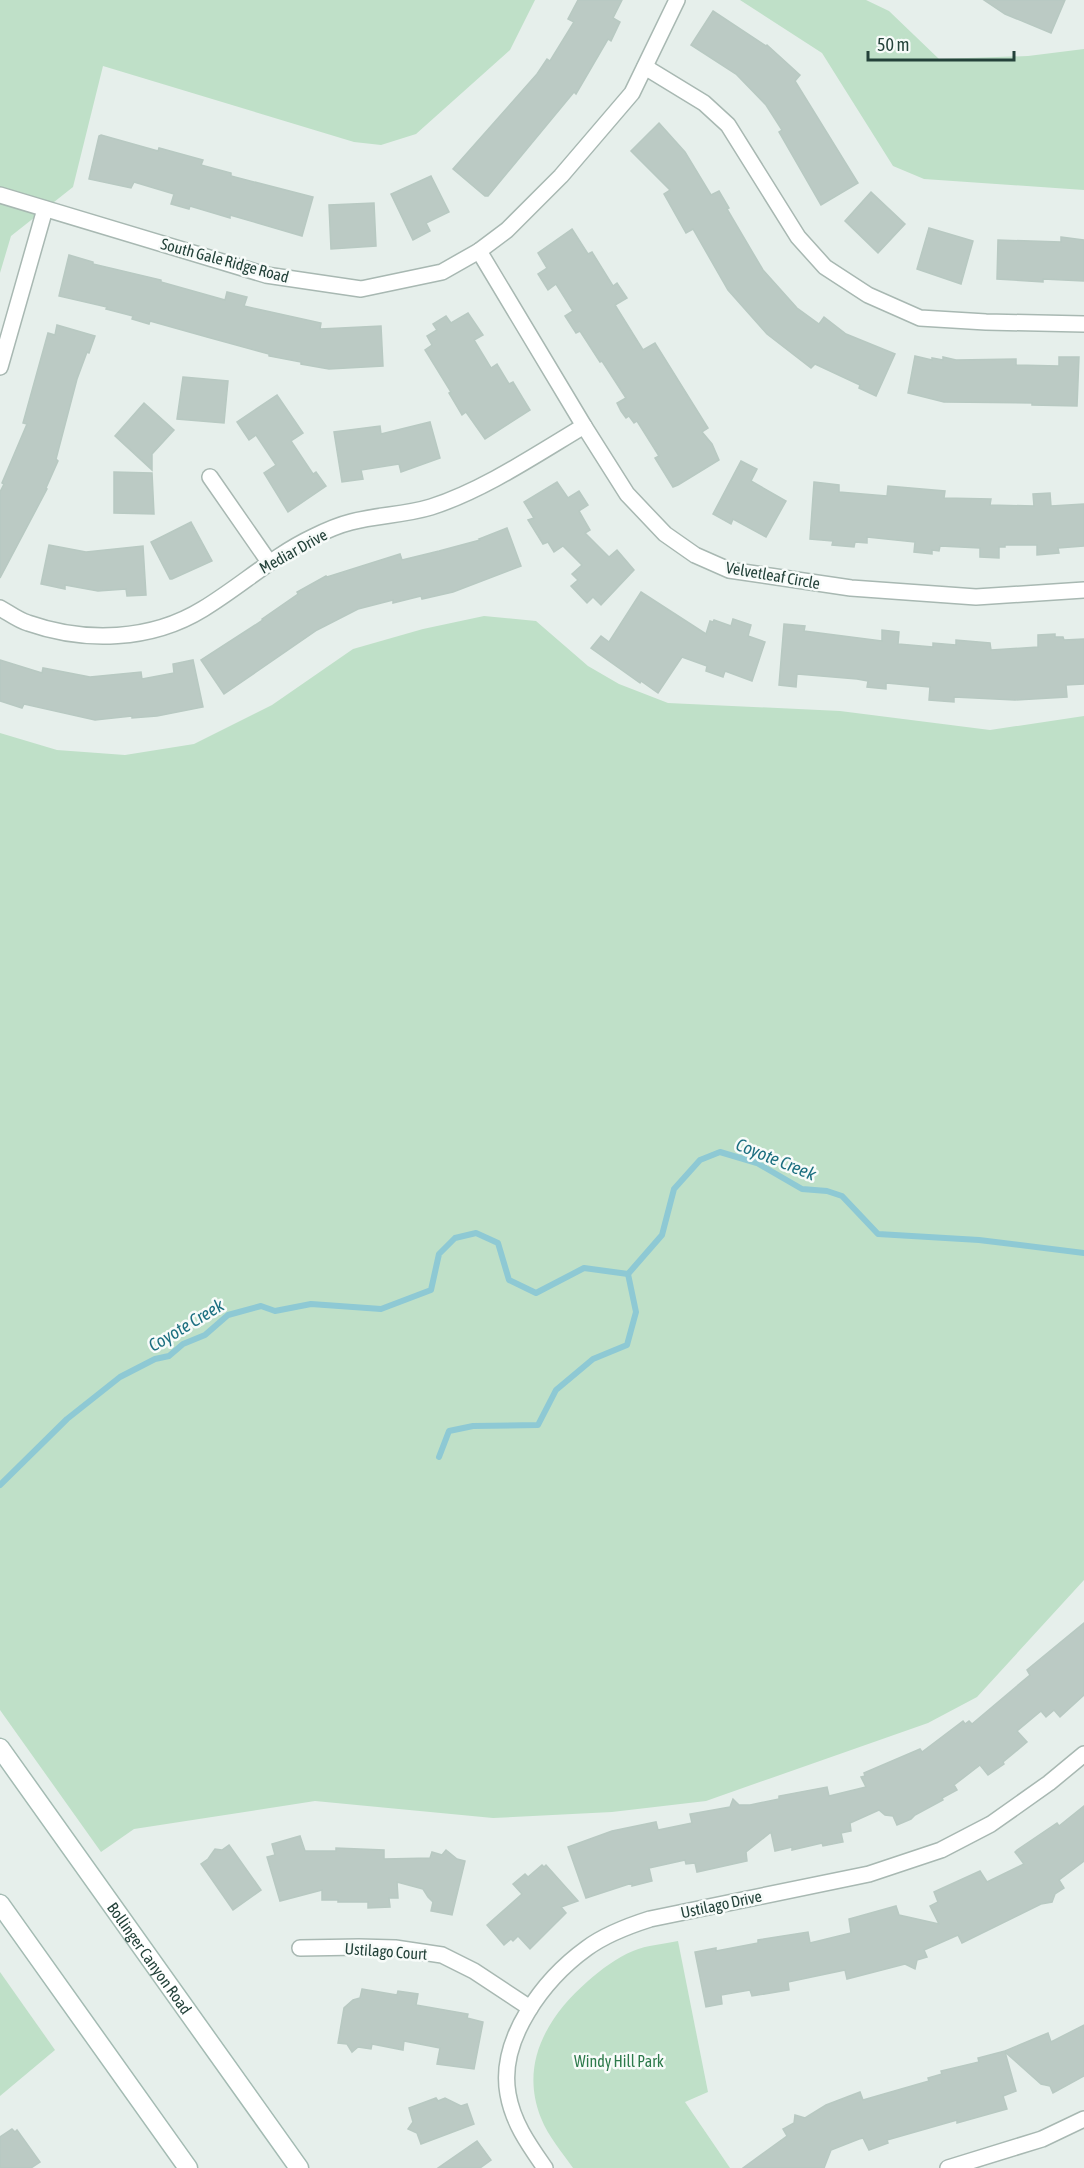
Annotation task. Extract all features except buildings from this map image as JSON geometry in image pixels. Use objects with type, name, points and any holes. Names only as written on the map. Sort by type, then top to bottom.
[{"type":"main road","name":"Bollinger Canyon Road","points":[[0,1748],[299,2168]]},
{"type":"main road","points":[[0,1904],[188,2168]]},
{"type":"street","name":"South Gale Ridge Road","points":[[2,197],[266,275],[361,289],[442,272],[479,251],[507,230],[561,176],[632,93],[677,0]]},
{"type":"street","points":[[645,67],[705,103],[728,125],[798,237],[825,267],[868,295],[920,318],[1084,324]]},
{"type":"street","points":[[0,367],[45,209]]},
{"type":"street","name":"Velvetleaf Circle","points":[[479,251],[627,494],[665,534],[694,555],[729,570],[851,588],[976,597],[1084,590]]},
{"type":"street","name":"Mediar Drive","points":[[0,608],[26,623],[54,630],[111,636],[173,626],[204,609],[269,562],[313,537],[351,522],[431,507],[454,498],[510,470],[584,426]]},
{"type":"street","points":[[210,477],[269,562]]},
{"type":"street","name":"Ustilago Drive","points":[[545,2168],[520,2132],[508,2095],[506,2070],[511,2046],[530,2008],[553,1979],[587,1947],[618,1930],[650,1919],[869,1874],[940,1850],[992,1824],[1049,1784],[1084,1754]]},
{"type":"street","name":"Ustilago Court","points":[[300,1948],[395,1948],[442,1955],[474,1971],[530,2008]]},
{"type":"street","points":[[948,2168],[1042,2139],[1084,2119]]},
{"type":"green space","points":[[0,0],[535,0],[510,50],[416,134],[381,145],[354,142],[103,66],[73,187],[11,236],[0,273]]},
{"type":"green space","points":[[740,0],[866,0],[889,11],[939,59],[1028,56],[1084,49],[1084,190],[924,179],[893,166],[822,53]]},
{"type":"green space","points":[[484,616],[536,621],[588,666],[619,684],[668,703],[840,711],[990,730],[1084,716],[1084,1580],[977,1697],[928,1723],[706,1801],[612,1812],[493,1818],[315,1801],[134,1829],[101,1852],[0,1710],[0,733],[57,750],[125,755],[194,744],[272,705],[353,649],[423,629]]},
{"type":"green space","name":"Windy Hill Park","points":[[678,1941],[708,2092],[685,2102],[730,2168],[573,2168],[547,2131],[535,2098],[533,2078],[541,2042],[561,2009],[604,1968],[638,1949]]},
{"type":"green space","points":[[0,1972],[55,2050],[0,2096]]},
{"type":"waterway","name":"Coyote Creek","points":[[628,1274],[662,1235],[674,1189],[700,1160],[720,1152],[757,1163],[802,1189],[827,1191],[842,1196],[878,1234],[979,1240],[1084,1253]]},
{"type":"waterway","name":"Coyote Creek","points":[[0,1485],[67,1419],[120,1377],[155,1359],[169,1356],[183,1344],[205,1335],[228,1315],[261,1306],[275,1311],[311,1304],[381,1309],[431,1290],[439,1254],[455,1238],[476,1233],[498,1243],[509,1280],[536,1293],[584,1268],[628,1274]]},
{"type":"waterway","points":[[439,1457],[449,1431],[473,1426],[538,1425],[556,1390],[593,1359],[627,1345],[636,1312],[628,1274]]}]
